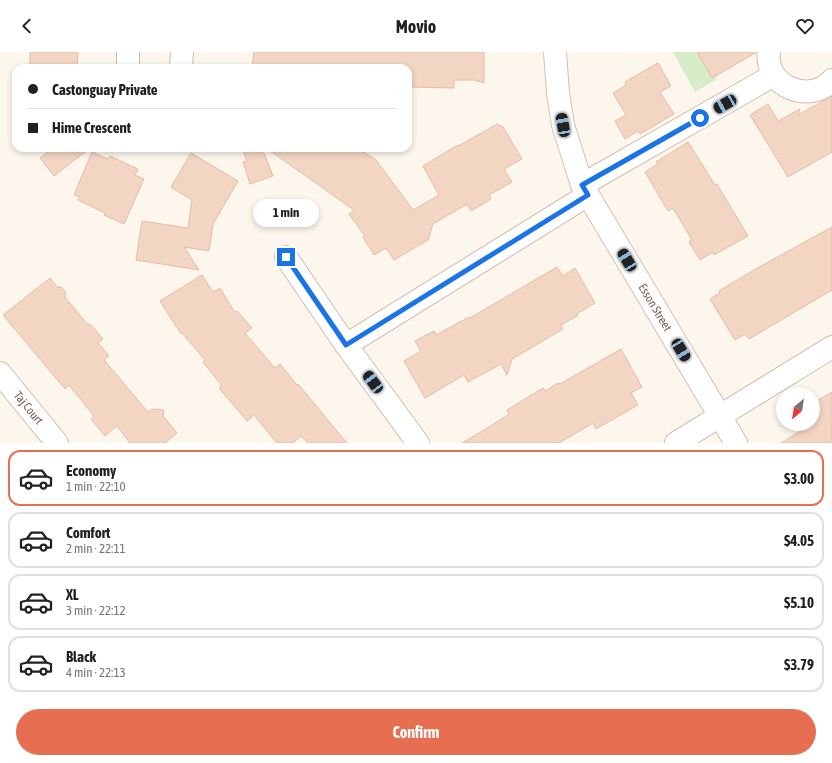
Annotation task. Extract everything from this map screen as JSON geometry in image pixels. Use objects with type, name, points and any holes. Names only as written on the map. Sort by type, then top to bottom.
[{"type":"street","points":[[128,52],[128,64]]},
{"type":"street","points":[[182,52],[182,64]]},
{"type":"street","name":"Esson Street","points":[[555,52],[558,93],[563,125],[585,190],[736,443]]},
{"type":"street","points":[[770,52],[770,66],[774,75],[781,83],[790,89],[800,92],[810,92],[820,89],[832,80]]},
{"type":"street","points":[[346,345],[585,190],[774,75]]},
{"type":"street","points":[[286,257],[346,345],[418,443]]},
{"type":"street","points":[[676,443],[832,347]]},
{"type":"street","name":"Taj Court","points":[[0,373],[57,443]]},
{"type":"green space","points":[[673,52],[696,52],[717,79],[695,92]]},
{"type":"building","points":[[30,52],[78,52],[77,64],[30,64]]},
{"type":"building","points":[[254,52],[484,52],[484,83],[474,80],[454,80],[454,88],[412,87],[412,64],[252,64]]},
{"type":"building","points":[[697,52],[757,52],[712,78]]},
{"type":"building","points":[[658,63],[671,86],[660,92],[674,114],[640,134],[638,131],[625,139],[615,121],[626,115],[613,93],[626,85],[625,82]]},
{"type":"building","points":[[832,96],[832,152],[788,177],[750,115],[768,104],[778,121],[800,109],[798,115]]},
{"type":"building","points":[[497,124],[503,127],[522,159],[504,169],[512,182],[489,195],[491,199],[471,211],[467,204],[433,224],[428,240],[394,260],[386,248],[374,255],[363,237],[365,236],[349,214],[354,210],[272,152],[364,152],[376,160],[413,210],[439,195],[423,166]]},
{"type":"building","points":[[688,142],[715,185],[717,184],[748,236],[714,255],[713,252],[700,260],[689,242],[692,240],[673,208],[668,211],[645,172],[658,164],[656,162]]},
{"type":"building","points":[[47,152],[85,152],[54,176],[40,158]]},
{"type":"building","points":[[92,152],[108,159],[110,156],[138,169],[135,175],[144,179],[124,224],[104,215],[105,213],[78,200],[80,197],[74,195]]},
{"type":"building","points":[[244,152],[264,152],[273,176],[250,184],[243,162],[247,161]]},
{"type":"building","points":[[191,153],[238,181],[213,224],[209,251],[184,247],[199,270],[136,260],[142,221],[188,228],[192,200],[171,187]]},
{"type":"building","points":[[832,227],[832,290],[749,339],[745,334],[735,340],[710,299],[720,293],[719,291],[754,270]]},
{"type":"building","points":[[557,267],[563,276],[575,268],[595,303],[561,325],[563,329],[512,359],[507,375],[501,364],[468,382],[464,375],[425,398],[404,361],[421,351],[415,341],[434,331],[436,335],[469,317],[470,318]]},
{"type":"building","points":[[202,275],[213,292],[220,288],[234,311],[237,311],[252,328],[245,333],[275,368],[280,364],[347,443],[308,443],[301,436],[293,443],[277,443],[254,415],[247,421],[219,388],[222,386],[203,362],[205,360],[182,333],[181,334],[160,301]]},
{"type":"building","points":[[50,278],[57,287],[61,287],[66,293],[65,297],[88,325],[90,324],[103,339],[98,343],[109,356],[104,360],[148,412],[153,409],[164,410],[163,416],[177,433],[165,443],[130,443],[117,426],[105,436],[91,419],[94,416],[69,385],[65,389],[3,315]]},
{"type":"building","points":[[621,349],[642,387],[631,393],[638,405],[596,429],[593,423],[559,443],[462,443],[509,414],[507,410],[543,388],[545,391],[558,383],[560,384]]},
{"type":"building","points":[[832,392],[832,443],[781,443],[800,431],[820,431],[820,399]]},
{"type":"route","points":[[286,257],[346,345],[588,195],[582,185],[700,118]]}]
